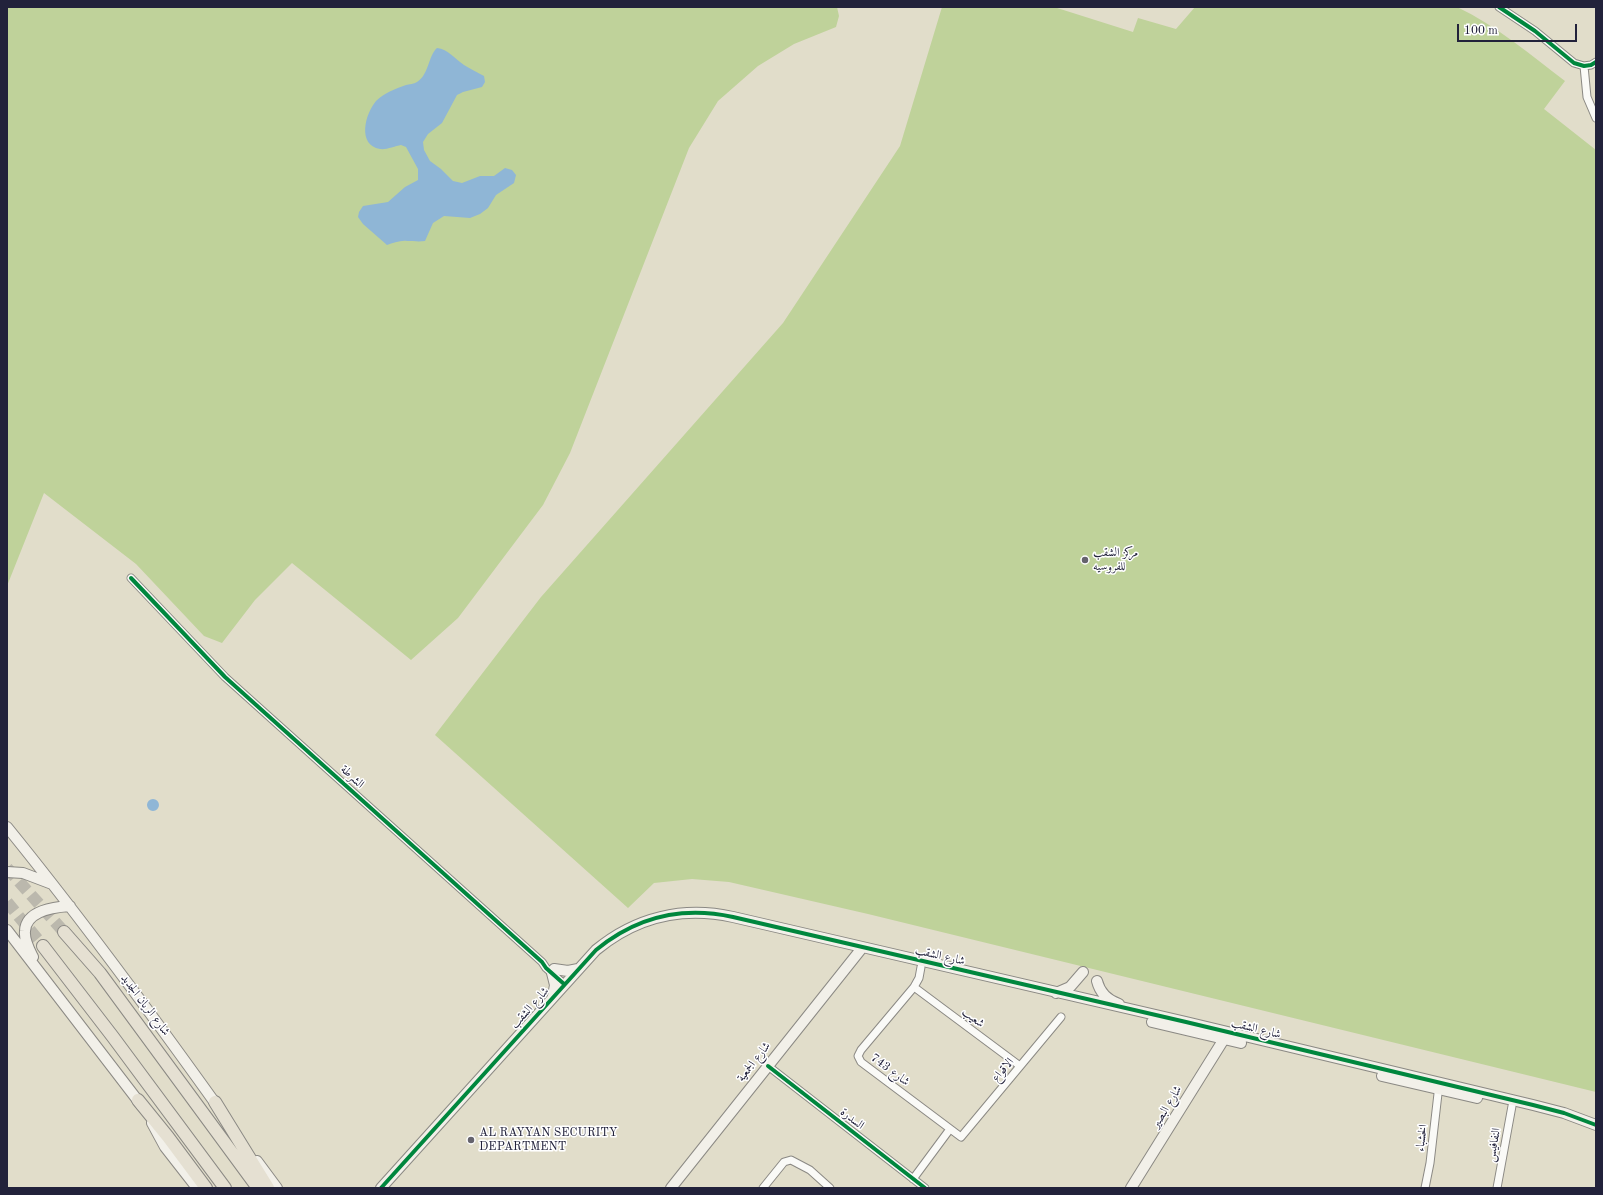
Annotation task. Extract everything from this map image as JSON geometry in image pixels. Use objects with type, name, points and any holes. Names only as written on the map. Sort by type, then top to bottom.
[{"type":"highway","name":"شارع الريان الجديد","points":[[64,932],[100,973],[258,1188]]},
{"type":"highway","points":[[43,946],[113,1037],[225,1188]]},
{"type":"highway","points":[[138,1100],[206,1188]]},
{"type":"highway","points":[[214,1102],[268,1188]]},
{"type":"street","points":[[1499,7],[1535,31],[1574,63],[1584,66],[1592,65],[1596,62]]},
{"type":"street","points":[[1584,66],[1587,97],[1596,118]]},
{"type":"street","points":[[1587,97],[1596,104]]},
{"type":"street","name":"الشرطة","points":[[131,578],[225,677],[566,982]]},
{"type":"street","name":"شارع الريان الجديد","points":[[7,826],[54,884],[167,1034],[214,1102],[277,1188]]},
{"type":"street","points":[[7,872],[23,873],[54,884]]},
{"type":"street","points":[[38,970],[26,942],[26,924],[33,916],[45,910],[70,906]]},
{"type":"street","name":"شارع الشقب","points":[[510,1049],[553,996],[596,950],[621,932],[649,920],[675,914],[701,912],[723,915],[861,950],[1166,1018],[1439,1086],[1562,1120],[1596,1132]]},
{"type":"street","name":"شارع الشقب","points":[[381,1188],[405,1165],[510,1049],[599,954],[623,936],[650,924],[681,918],[712,918],[816,939]]},
{"type":"street","points":[[7,930],[11,938],[38,970],[138,1100],[165,1147],[197,1188]]},
{"type":"street","name":"شارع الشقب","points":[[861,950],[921,967],[1224,1039],[1564,1113],[1596,1125]]},
{"type":"street","name":"شارع الجمعية","points":[[671,1188],[861,950]]},
{"type":"street","name":"شارع 743","points":[[921,967],[919,978],[914,987],[861,1050],[858,1056],[861,1062],[961,1137]]},
{"type":"street","points":[[553,996],[555,984],[553,971],[578,969]]},
{"type":"street","points":[[1055,993],[1070,987],[1083,972]]},
{"type":"street","points":[[1097,981],[1101,993],[1110,1000],[1152,1012],[1166,1018]]},
{"type":"street","name":"شعيب","points":[[914,987],[1020,1066]]},
{"type":"street","name":"الاقواع","points":[[961,1137],[1061,1017]]},
{"type":"street","name":"شارع البصير","points":[[1131,1188],[1224,1039]]},
{"type":"street","name":"السدرة","points":[[768,1066],[918,1185]]},
{"type":"street","name":"الخشباء","points":[[1425,1188],[1430,1163],[1439,1086]]},
{"type":"street","name":"النفافيس","points":[[1497,1188],[1512,1106]]},
{"type":"street","points":[[918,1185],[950,1129]]},
{"type":"street","points":[[762,1188],[784,1162],[792,1160],[810,1170],[830,1188]]},
{"type":"street","name":"شارع الشقب","points":[[387,1188],[405,1165]]},
{"type":"green space","points":[[7,7],[837,7],[839,16],[836,27],[794,44],[758,66],[718,101],[689,148],[570,453],[543,505],[458,618],[411,660],[292,563],[255,600],[222,643],[204,636],[136,564],[44,493],[7,586]]},
{"type":"green space","name":"مركز الشقب للفروسيه","points":[[942,7],[1054,7],[1133,32],[1138,18],[1176,29],[1195,7],[1457,7],[1500,32],[1565,81],[1544,109],[1596,150],[1596,1092],[868,914],[729,882],[692,879],[654,883],[628,908],[435,735],[541,597],[783,323],[900,146]]},
{"type":"water","points":[[437,48],[448,52],[464,65],[484,76],[485,82],[482,87],[457,95],[442,123],[428,134],[423,142],[424,150],[430,161],[453,181],[462,183],[480,176],[494,176],[505,168],[512,170],[516,175],[514,183],[496,195],[488,208],[480,214],[470,218],[444,216],[433,223],[425,241],[402,241],[387,245],[363,224],[358,217],[359,212],[363,206],[388,202],[405,187],[418,180],[418,169],[406,147],[401,145],[380,149],[368,142],[365,128],[366,121],[372,107],[379,98],[406,85],[416,83],[421,79],[434,51]]},
{"type":"water","points":[[151,799],[155,799],[159,805],[155,811],[151,811],[147,807],[147,803]]},
{"type":"tunnel","points":[[7,868],[64,932]]},
{"type":"tunnel","points":[[7,902],[43,946]]},
{"type":"cycle path","points":[[1499,7],[1535,31],[1574,63],[1584,66],[1591,65],[1596,62]]},
{"type":"cycle path","points":[[131,578],[225,677],[542,962],[546,968],[564,984]]},
{"type":"cycle path","points":[[381,1188],[596,950],[627,929],[644,922],[678,914],[696,913],[733,917],[1186,1022],[1533,1105],[1564,1113],[1596,1125]]},
{"type":"cycle path","points":[[768,1066],[925,1188]]},
{"type":"place","name":"مركز الشقب للفروسيه","points":[[1085,560]]},
{"type":"place","name":"AL RAYYAN SECURITY DEPARTMENT","points":[[471,1140]]}]
